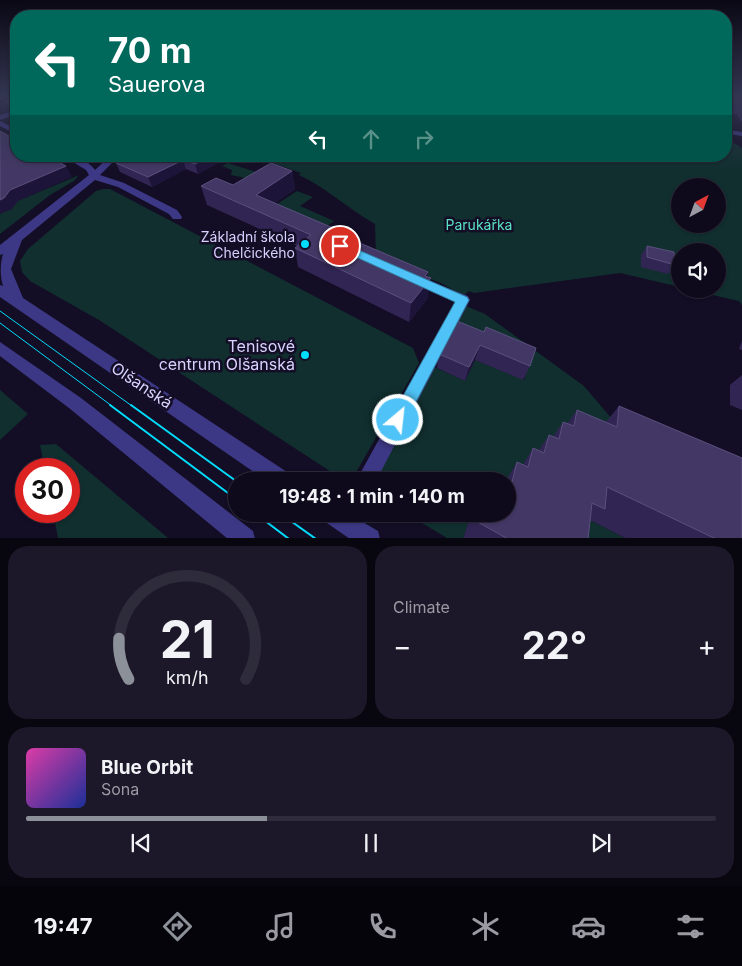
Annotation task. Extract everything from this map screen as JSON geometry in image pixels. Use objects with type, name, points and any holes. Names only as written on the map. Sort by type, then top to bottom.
[{"type":"street","points":[[732,132],[742,134]]},
{"type":"street","points":[[78,162],[89,168],[94,176],[121,185],[173,212],[177,217]]},
{"type":"street","points":[[0,251],[94,176],[109,162]]},
{"type":"street","points":[[0,245],[17,238]]},
{"type":"street","points":[[17,238],[2,269],[2,276],[19,303]]},
{"type":"street","points":[[371,472],[463,300],[404,274]]},
{"type":"street","name":"Olšanská","points":[[0,290],[270,472]]},
{"type":"street","points":[[0,348],[75,404],[245,538]]},
{"type":"street","points":[[349,522],[370,538]]},
{"type":"green space","name":"Parukářka","points":[[732,142],[742,148],[742,305],[739,301],[726,298],[726,243],[671,243],[671,285],[620,273],[474,293],[469,291],[463,296],[443,284],[376,256],[375,224],[319,186],[299,175],[301,173],[270,162],[732,162]]},
{"type":"green space","points":[[228,163],[256,172],[245,178],[231,175],[232,170],[222,166]]},
{"type":"green space","points":[[79,175],[74,181],[50,195],[0,234],[0,214],[13,203]]},
{"type":"green space","points":[[110,189],[413,348],[419,363],[356,472],[331,472],[99,320],[30,281],[22,272],[20,261],[28,249],[96,191]]},
{"type":"green space","points":[[297,191],[313,197],[300,206],[334,221],[321,231],[271,208]]},
{"type":"green space","points":[[466,306],[485,314],[584,386],[612,419],[516,475],[516,472],[378,472],[434,367],[465,381],[475,360],[524,380],[529,362],[451,335]]},
{"type":"green space","points":[[0,390],[28,414],[0,440]]},
{"type":"green space","points":[[56,444],[73,458],[43,458],[40,445]]},
{"type":"green space","points":[[80,464],[168,538],[58,538],[55,523],[80,523]]},
{"type":"green space","points":[[578,514],[625,538],[564,538]]},
{"type":"green space","points":[[420,522],[469,522],[463,538],[447,538]]},
{"type":"building","points":[[0,131],[10,137],[10,162],[58,162],[66,166],[10,190],[0,200]]},
{"type":"building","points":[[118,162],[179,162],[148,177],[116,163]]},
{"type":"building","points":[[271,163],[292,171],[256,195],[331,227],[334,232],[428,272],[425,276],[431,278],[411,303],[295,248],[311,235],[201,186],[216,178],[233,185]]},
{"type":"building","points":[[647,246],[671,251],[671,264],[647,257]]},
{"type":"building","points":[[457,321],[484,332],[486,327],[536,348],[530,366],[480,345],[469,367],[439,354]]},
{"type":"building","points":[[619,406],[742,458],[742,538],[714,538],[607,487],[605,509],[592,503],[588,538],[506,538],[478,522],[516,522],[514,472],[517,462],[528,467],[533,448],[544,453],[549,435],[559,439],[563,422],[574,426],[577,410],[617,427]]},
{"type":"tram line","points":[[0,311],[132,406]]},
{"type":"tram line","points":[[0,323],[112,406]]},
{"type":"tram line","points":[[110,405],[228,493]]},
{"type":"tram line","points":[[131,405],[228,475]]},
{"type":"tram line","points":[[267,522],[288,538]]},
{"type":"tram line","points":[[292,522],[315,538]]},
{"type":"place","name":"Základní škola Chelčického","points":[[305,244]]},
{"type":"place","name":"Tenisové centrum Olšanská","points":[[305,355]]},
{"type":"route","points":[[340,246],[463,300],[398,420]]}]
